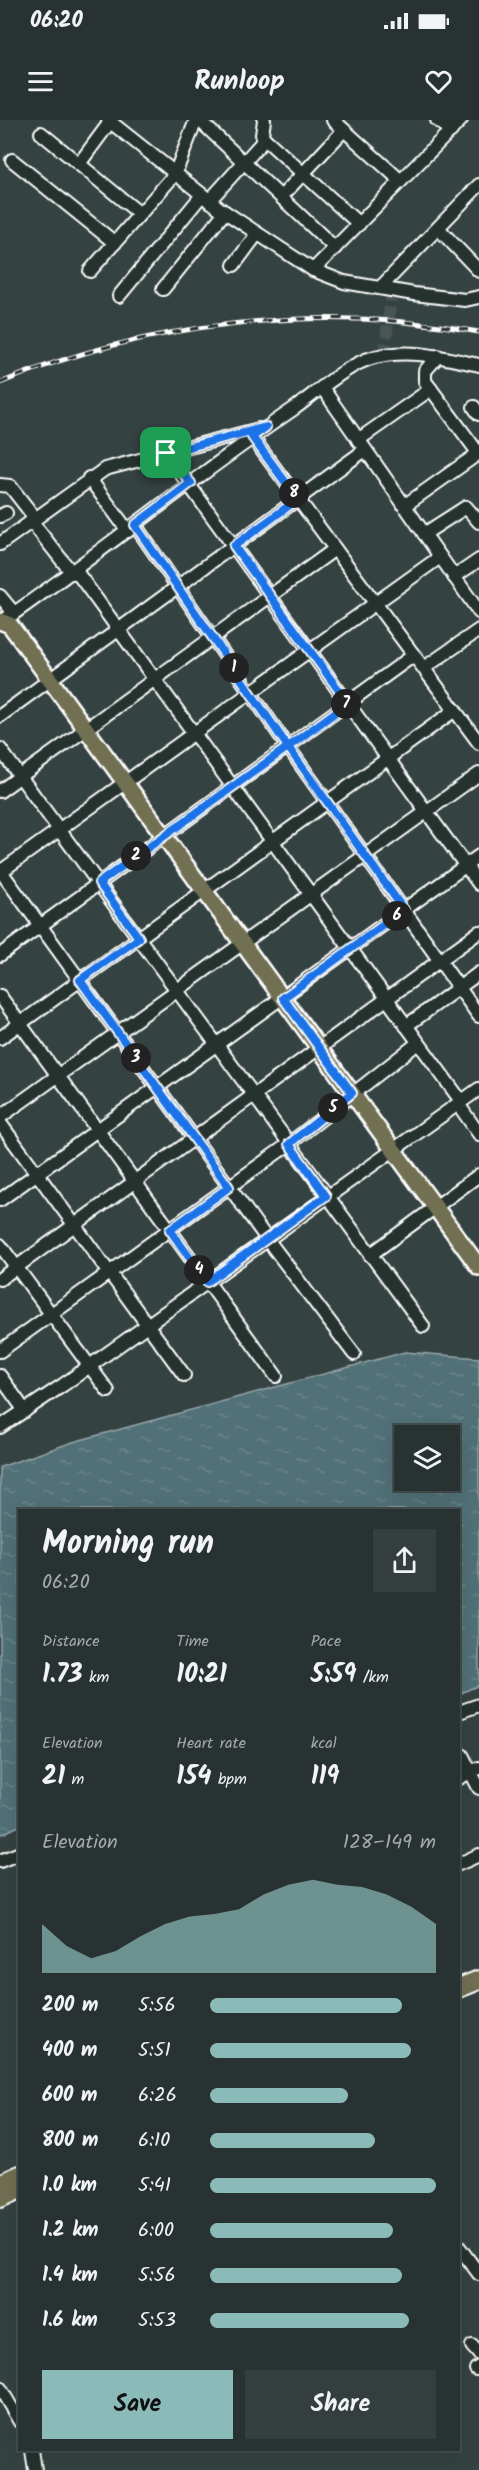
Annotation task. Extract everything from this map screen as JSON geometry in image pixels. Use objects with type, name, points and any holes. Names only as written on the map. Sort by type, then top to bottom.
[{"type":"highway","points":[[460,1988],[479,1980]]},
{"type":"highway","points":[[460,2001],[479,1993]]},
{"type":"highway","points":[[0,2184],[18,2176]]},
{"type":"highway","points":[[0,2198],[18,2190]]},
{"type":"main road","points":[[6,618],[479,1267]]},
{"type":"street","points":[[90,271],[176,174],[197,120],[335,248]]},
{"type":"street","points":[[264,120],[262,135],[266,140],[359,224]]},
{"type":"street","points":[[333,120],[401,182]]},
{"type":"street","points":[[437,120],[451,131]]},
{"type":"street","points":[[313,270],[461,120]]},
{"type":"street","points":[[79,164],[109,121],[205,198],[313,270],[344,282],[380,288],[465,300],[479,297]]},
{"type":"street","points":[[281,197],[344,130]]},
{"type":"street","points":[[41,133],[140,214]]},
{"type":"street","points":[[119,296],[205,198],[245,163],[266,140]]},
{"type":"street","points":[[12,160],[115,243]]},
{"type":"street","points":[[380,288],[479,185]]},
{"type":"street","points":[[469,195],[479,206]]},
{"type":"street","points":[[163,289],[225,212]]},
{"type":"street","points":[[438,228],[479,271]]},
{"type":"street","points":[[234,265],[257,234]]},
{"type":"street","points":[[0,596],[6,618],[74,572],[266,427],[373,357],[395,353],[438,356],[479,364]]},
{"type":"street","points":[[404,506],[479,454],[423,375],[438,356]]},
{"type":"street","points":[[323,389],[479,612]]},
{"type":"street","points":[[0,716],[298,499],[431,389]]},
{"type":"street","points":[[0,544],[89,477],[105,469],[266,427]]},
{"type":"street","points":[[252,437],[479,743]]},
{"type":"street","points":[[166,453],[191,483],[234,546],[479,884]]},
{"type":"street","points":[[89,477],[178,587],[288,747],[479,1016]]},
{"type":"street","points":[[0,485],[10,486],[33,520],[119,630],[387,999],[479,1134]]},
{"type":"street","points":[[424,534],[466,507],[479,522]]},
{"type":"street","points":[[0,790],[335,549]]},
{"type":"street","points":[[354,1354],[267,1239],[0,871],[440,557]]},
{"type":"street","points":[[454,578],[479,560]]},
{"type":"street","points":[[424,668],[479,630]]},
{"type":"street","points":[[0,955],[414,655]]},
{"type":"street","points":[[0,1038],[455,710]]},
{"type":"street","points":[[0,749],[423,1326]]},
{"type":"street","points":[[0,1117],[479,774]]},
{"type":"street","points":[[0,1200],[479,856]]},
{"type":"street","points":[[0,1278],[479,932]]},
{"type":"street","points":[[406,1026],[479,973]]},
{"type":"street","points":[[0,996],[276,1376]]},
{"type":"street","points":[[0,1351],[289,1144],[418,1043]]},
{"type":"street","points":[[0,1427],[90,1366],[479,1089]]},
{"type":"street","points":[[0,1124],[184,1375]]},
{"type":"street","points":[[370,1255],[479,1175]]},
{"type":"street","points":[[0,1245],[108,1391]]},
{"type":"street","points":[[0,1376],[25,1410]]},
{"type":"street","points":[[460,1712],[479,1705]]},
{"type":"street","points":[[462,1755],[475,1770],[479,1788]]},
{"type":"street","points":[[460,1778],[475,1770]]},
{"type":"street","points":[[0,1861],[18,1853]]},
{"type":"street","points":[[460,1864],[479,1855]]},
{"type":"street","points":[[460,2248],[479,2274]]},
{"type":"street","points":[[0,2388],[18,2419]]},
{"type":"street","points":[[32,2451],[35,2470]]},
{"type":"water","points":[[405,1352],[479,1358],[479,1685],[460,1694],[460,1509],[18,1509],[18,1826],[0,1835],[0,1467],[73,1442]]},
{"type":"tunnel","points":[[384,355],[392,291]]},
{"type":"railway","points":[[0,383],[57,362],[116,345],[175,332],[236,323],[297,319],[358,319],[419,323],[479,332]]},
{"type":"route","points":[[166,453],[191,483],[135,525],[288,747],[99,883],[139,938],[80,980],[229,1187],[170,1230],[207,1282],[326,1196],[289,1144],[352,1093],[283,998],[404,910],[288,747],[348,703],[234,546],[298,499],[252,437],[266,427],[166,453]]}]
